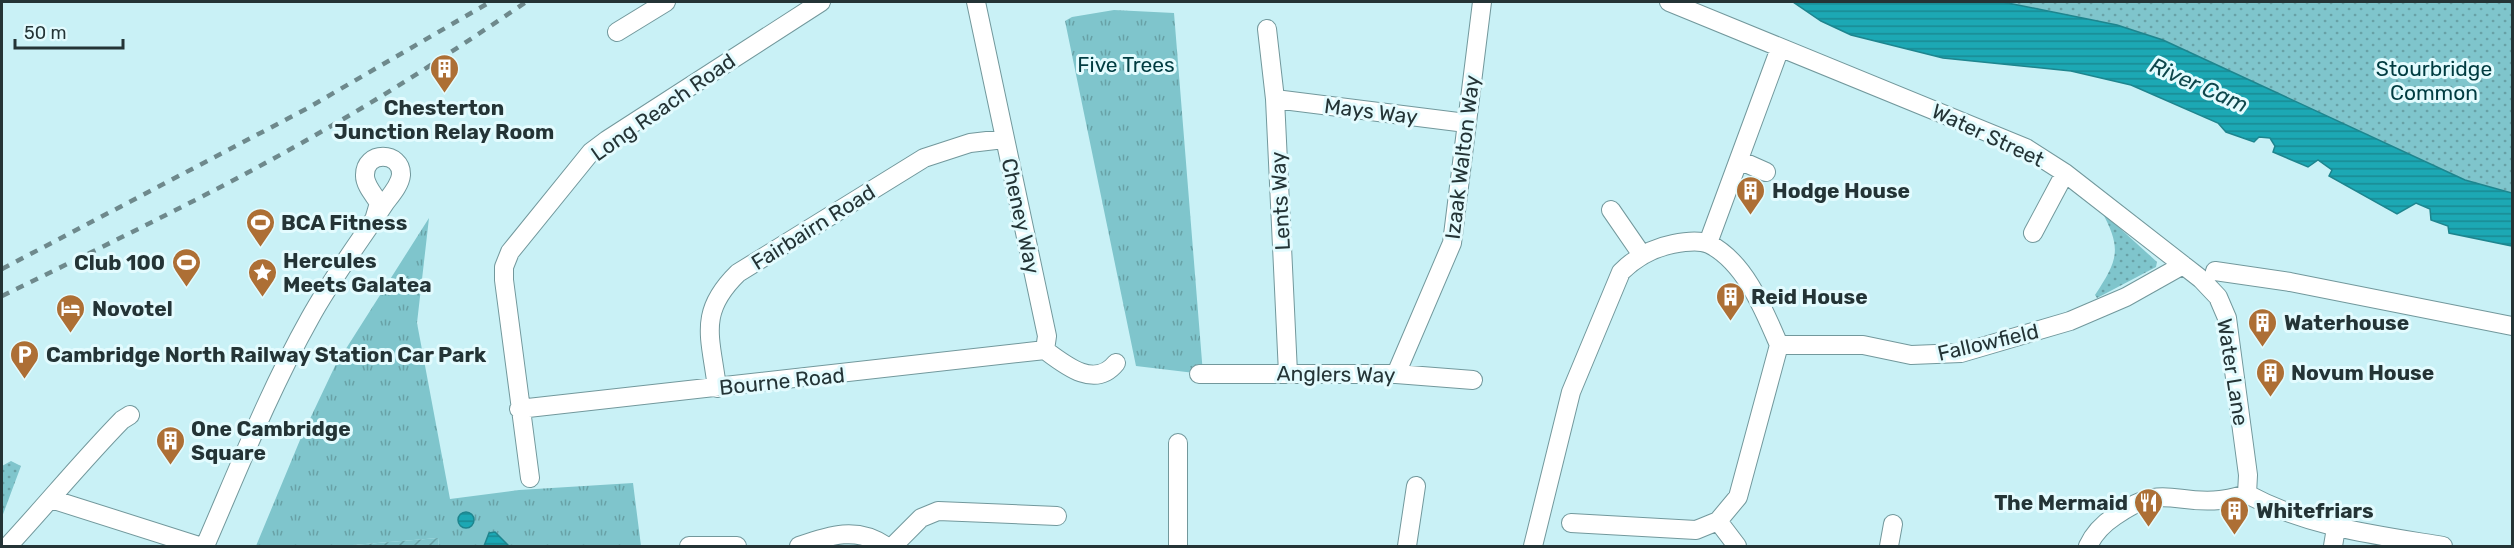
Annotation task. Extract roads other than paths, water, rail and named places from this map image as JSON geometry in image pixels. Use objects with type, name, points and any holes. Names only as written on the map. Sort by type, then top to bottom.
[{"type":"street","points":[[617,32],[666,2]]},
{"type":"street","name":"Long Reach Road","points":[[530,478],[519,409],[504,280],[504,267],[510,252],[591,152],[821,2]]},
{"type":"street","name":"Cheney Way","points":[[976,2],[1047,336],[1045,350]]},
{"type":"street","name":"Izaak Walton Way","points":[[1395,374],[1452,243],[1482,2]]},
{"type":"street","name":"Water Street","points":[[1669,2],[2026,148],[2065,173],[2183,265]]},
{"type":"street","name":"Lents Way","points":[[1267,28],[1275,99],[1287,373]]},
{"type":"street","points":[[1708,243],[1780,48]]},
{"type":"street","name":"Mays Way","points":[[1275,99],[1466,123]]},
{"type":"street","name":"Fairbairn Road","points":[[717,388],[709,322],[712,306],[723,288],[738,273],[924,158],[970,143],[1004,139]]},
{"type":"street","points":[[205,546],[256,429],[310,317],[398,184],[401,174],[398,165],[390,158],[380,156],[370,160],[364,169],[364,179],[379,203],[374,220]]},
{"type":"street","points":[[1739,160],[1766,172]]},
{"type":"street","points":[[2033,233],[2065,173]]},
{"type":"street","points":[[370,188],[380,193],[390,191],[398,184]]},
{"type":"street","points":[[1611,210],[1642,255]]},
{"type":"street","points":[[1533,546],[1554,521],[1571,392],[1621,272],[1642,255],[1658,247],[1678,243],[1708,243],[1728,259],[1748,281],[1779,345],[1738,497],[1718,521],[1696,530],[1554,521]]},
{"type":"street","name":"Fallowfield","points":[[1779,345],[1863,345],[1911,356],[1961,353],[2070,321],[2135,292],[2183,265]]},
{"type":"street","name":"Water Lane","points":[[2183,265],[2218,297],[2227,318],[2248,475],[2247,494]]},
{"type":"street","points":[[2215,271],[2290,282],[2512,326]]},
{"type":"street","points":[[1045,350],[1073,370],[1089,375],[1102,375],[1116,363]]},
{"type":"street","name":"Bourne Road","points":[[519,409],[1045,350]]},
{"type":"street","name":"Anglers Way","points":[[1199,374],[1395,374],[1473,380]]},
{"type":"street","points":[[8,546],[51,499],[66,478],[122,420],[130,415]]},
{"type":"street","points":[[1178,443],[1178,546]]},
{"type":"street","points":[[1407,546],[1416,486]]},
{"type":"street","points":[[2088,546],[2105,522],[2136,501],[2162,495],[2220,501],[2247,494],[2336,528],[2443,546]]},
{"type":"street","points":[[51,499],[199,546]]},
{"type":"street","points":[[893,546],[921,518],[938,511],[1057,516]]},
{"type":"street","points":[[1718,521],[1737,546]]},
{"type":"street","points":[[1889,546],[1893,524]]},
{"type":"street","points":[[2333,546],[2336,528]]},
{"type":"street","points":[[799,546],[834,534],[862,535],[886,546]]},
{"type":"street","points":[[688,546],[737,546]]},
{"type":"water","name":"River Cam","points":[[1793,2],[2003,2],[2117,25],[2163,40],[2465,180],[2512,193],[2512,246],[2449,233],[2448,226],[2431,220],[2430,209],[2416,203],[2397,214],[2329,176],[2332,170],[2318,160],[2308,167],[2273,152],[2275,146],[2270,138],[2259,137],[2254,142],[2226,132],[2218,123],[2131,85],[2071,71],[1943,58],[1851,35],[1821,21]]},
{"type":"water","points":[[466,512],[472,514],[474,520],[472,526],[466,528],[460,526],[458,520],[460,514]]},
{"type":"water","points":[[495,532],[509,546],[484,546],[489,533]]},
{"type":"railway","points":[[2,269],[306,109],[490,2]]},
{"type":"railway","points":[[2,296],[297,146],[409,79],[526,2]]},
{"type":"place","name":"Chesterton Junction Relay Room","points":[[444,94]]},
{"type":"place","name":"Hodge House","points":[[1751,216]]},
{"type":"place","name":"BCA Fitness","points":[[260,248]]},
{"type":"place","name":"Club 100","points":[[186,288]]},
{"type":"place","name":"Hercules Meets Galatea","points":[[262,298]]},
{"type":"place","name":"Reid House","points":[[1730,322]]},
{"type":"place","name":"Novotel","points":[[71,334]]},
{"type":"place","name":"Waterhouse","points":[[2263,348]]},
{"type":"place","name":"Cambridge North Railway Station Car Park","points":[[25,380]]},
{"type":"place","name":"Novum House","points":[[2270,398]]},
{"type":"place","name":"One Cambridge Square","points":[[170,466]]},
{"type":"place","name":"The Mermaid","points":[[2149,528]]},
{"type":"place","name":"Whitefriars","points":[[2235,536]]},
{"type":"park label","name":"Five Trees","points":[[1126,64]]},
{"type":"park label","name":"Stourbridge Common","points":[[2434,80]]}]
